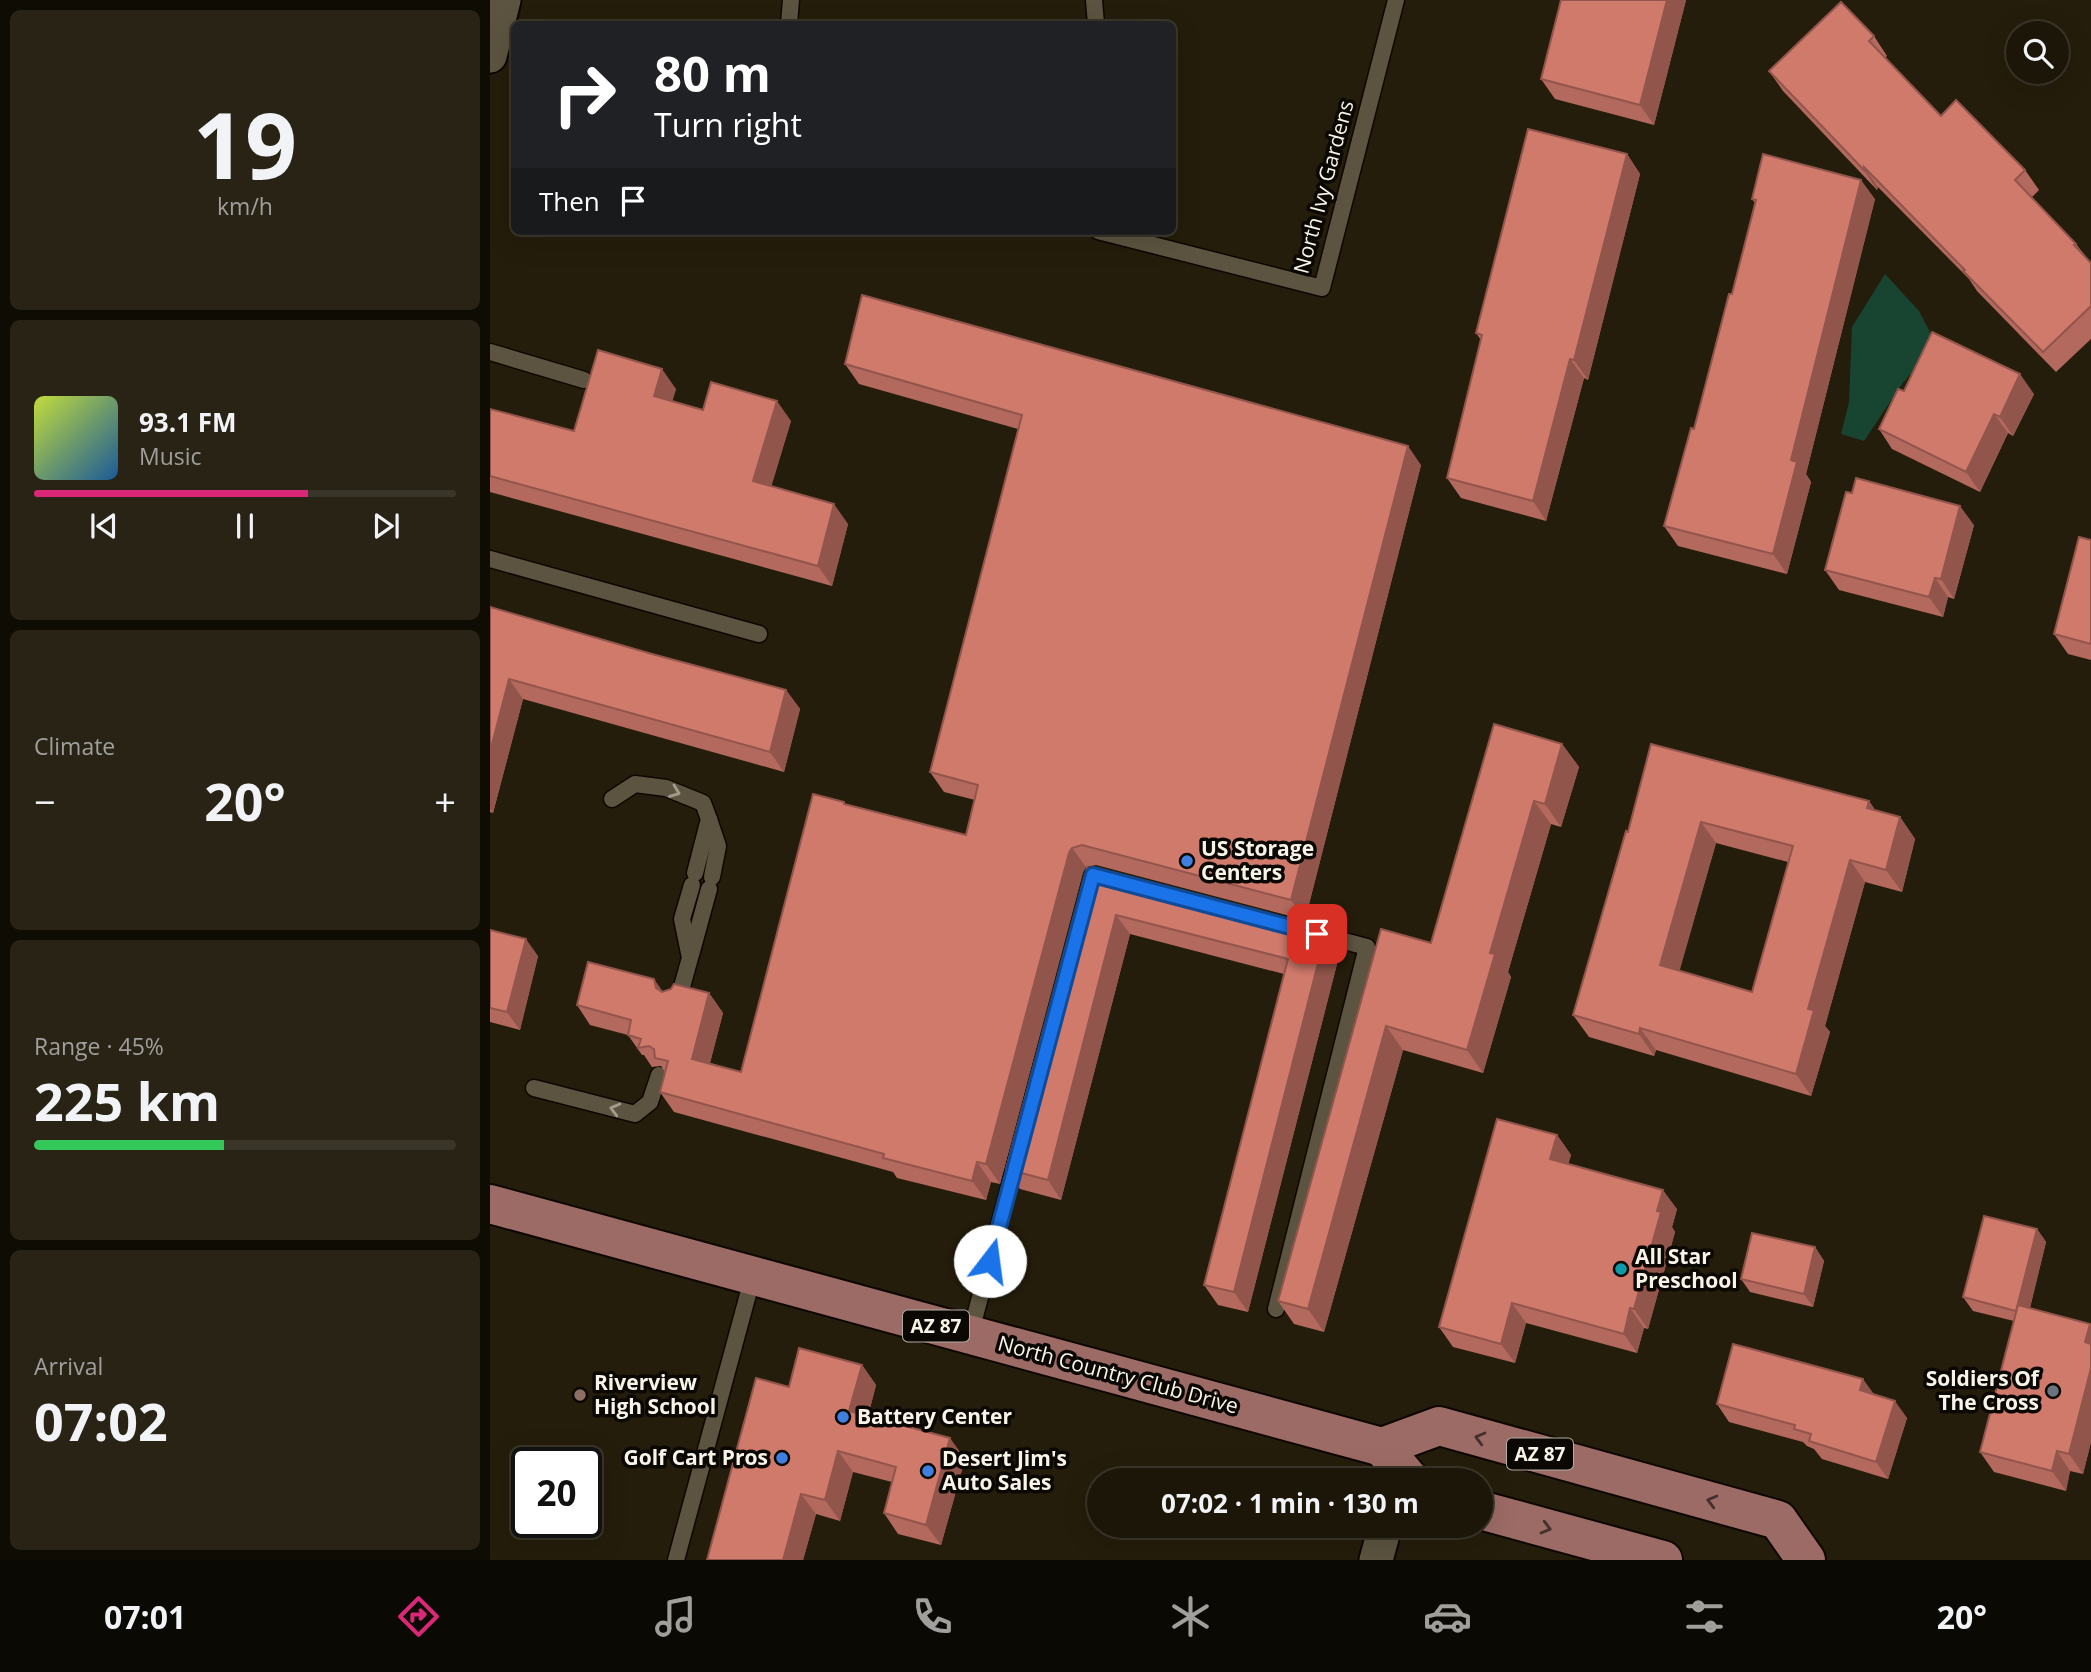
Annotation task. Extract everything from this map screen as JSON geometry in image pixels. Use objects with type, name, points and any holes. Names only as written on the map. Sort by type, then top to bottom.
[{"type":"main road","name":"North Country Club Drive","points":[[490,1204],[970,1335],[1382,1464]]},
{"type":"main road","name":"AZ 87","points":[[1382,1464],[1439,1426],[1778,1520],[1806,1560]]},
{"type":"main road","points":[[1493,1514],[1663,1560]]},
{"type":"street","points":[[490,56],[504,0]]},
{"type":"street","points":[[1376,1560],[1382,1538]]},
{"type":"lane","points":[[789,21],[791,0]]},
{"type":"lane","points":[[1094,0],[1096,21]]},
{"type":"lane","name":"North Ivy Gardens","points":[[1114,235],[1322,288],[1396,0]]},
{"type":"lane","points":[[490,352],[584,380]]},
{"type":"lane","points":[[490,559],[759,634]]},
{"type":"lane","points":[[612,799],[635,784],[666,788],[703,803],[718,846],[678,1001]]},
{"type":"lane","points":[[690,958],[682,919],[709,819]]},
{"type":"lane","points":[[1250,917],[1367,947],[1276,1309]]},
{"type":"lane","points":[[534,1088],[635,1114],[650,1102],[659,1075]]},
{"type":"lane","points":[[970,1335],[1023,1139]]},
{"type":"lane","points":[[677,1560],[753,1276]]},
{"type":"green space","points":[[1885,274],[1919,311],[1936,344],[1902,384],[1864,441],[1841,434],[1849,402],[1852,327]]},
{"type":"building","points":[[1561,0],[1667,0],[1640,105],[1541,79]]},
{"type":"building","points":[[1841,2],[1874,36],[1869,41],[1941,116],[1956,100],[2025,170],[2015,180],[2091,263],[2091,306],[2043,352],[1769,71]]},
{"type":"building","points":[[1528,129],[1627,154],[1574,360],[1570,359],[1533,501],[1447,478],[1482,335],[1476,333]]},
{"type":"building","points":[[1763,154],[1861,180],[1791,460],[1797,462],[1773,554],[1664,526],[1691,428],[1694,429],[1729,294],[1732,294],[1756,200],[1752,199]]},
{"type":"building","points":[[862,295],[1408,446],[1291,900],[1082,845],[1072,848],[986,1164],[977,1162],[972,1181],[883,1158],[884,1154],[660,1092],[668,1061],[655,1058],[654,1049],[649,1046],[638,1048],[641,1039],[628,1035],[631,1020],[577,1005],[588,962],[654,979],[656,988],[662,992],[671,989],[674,984],[709,993],[692,1059],[741,1072],[813,794],[966,835],[978,785],[930,772],[1022,415],[845,364]]},
{"type":"building","points":[[1932,332],[2020,374],[2000,417],[1994,414],[1966,472],[1879,429],[1898,389],[1904,391]]},
{"type":"building","points":[[598,350],[662,369],[654,396],[703,410],[711,382],[777,401],[753,481],[834,504],[818,566],[490,476],[490,409],[574,431]]},
{"type":"building","points":[[1856,478],[1960,506],[1941,579],[1935,578],[1929,597],[1825,570],[1846,492],[1852,493]]},
{"type":"building","points":[[2079,537],[2091,540],[2091,644],[2054,634]]},
{"type":"building","points":[[490,607],[786,690],[770,752],[509,679],[490,752]]},
{"type":"building","points":[[1494,724],[1562,744],[1545,804],[1534,801],[1490,953],[1495,954],[1467,1050],[1386,1026],[1308,1309],[1278,1301],[1381,929],[1431,943]]},
{"type":"building","points":[[1651,744],[1869,801],[1867,808],[1900,817],[1886,870],[1850,860],[1808,1009],[1814,1010],[1796,1074],[1640,1028],[1639,1034],[1573,1015],[1626,831],[1628,832]],"holes":[[[1701,822],[1793,846],[1752,992],[1660,965]]]},
{"type":"building","points":[[1087,868],[1286,920],[1285,926],[1325,936],[1234,1292],[1204,1285],[1288,959],[1116,915],[1048,1180],[1006,1169]]},
{"type":"building","points":[[490,930],[526,939],[507,1012],[490,1008]]},
{"type":"building","points":[[1497,1119],[1557,1135],[1550,1159],[1663,1190],[1657,1211],[1661,1212],[1634,1309],[1630,1308],[1624,1334],[1512,1303],[1501,1344],[1439,1327]]},
{"type":"building","points":[[1984,1216],[2037,1229],[2016,1311],[1963,1297]]},
{"type":"building","points":[[1752,1233],[1815,1247],[1804,1294],[1741,1279]]},
{"type":"building","name":"Soldiers Of The Cross","points":[[2018,1305],[2090,1324],[2085,1342],[2091,1344],[2091,1368],[2069,1454],[2057,1451],[2052,1471],[1980,1452]]},
{"type":"building","points":[[1733,1344],[1863,1379],[1860,1390],[1895,1401],[1876,1462],[1809,1441],[1811,1434],[1794,1429],[1795,1425],[1717,1404]]},
{"type":"building","points":[[799,1348],[862,1365],[849,1411],[950,1438],[926,1525],[884,1513],[896,1467],[838,1451],[825,1500],[801,1494],[783,1560],[707,1560],[756,1378],[789,1387]]},
{"type":"place","name":"US Storage Centers","points":[[1187,861]]},
{"type":"place","name":"All Star Preschool","points":[[1621,1269]]},
{"type":"place","name":"Soldiers Of The Cross","points":[[2053,1391]]},
{"type":"place","name":"Riverview High School","points":[[580,1395]]},
{"type":"place","name":"Battery Center","points":[[843,1417]]},
{"type":"place","name":"Golf Cart Pros","points":[[782,1458]]},
{"type":"place","name":"Desert Jim's Auto Sales","points":[[928,1471]]},
{"type":"route","points":[[990,1261],[1093,875],[1317,934]]}]
